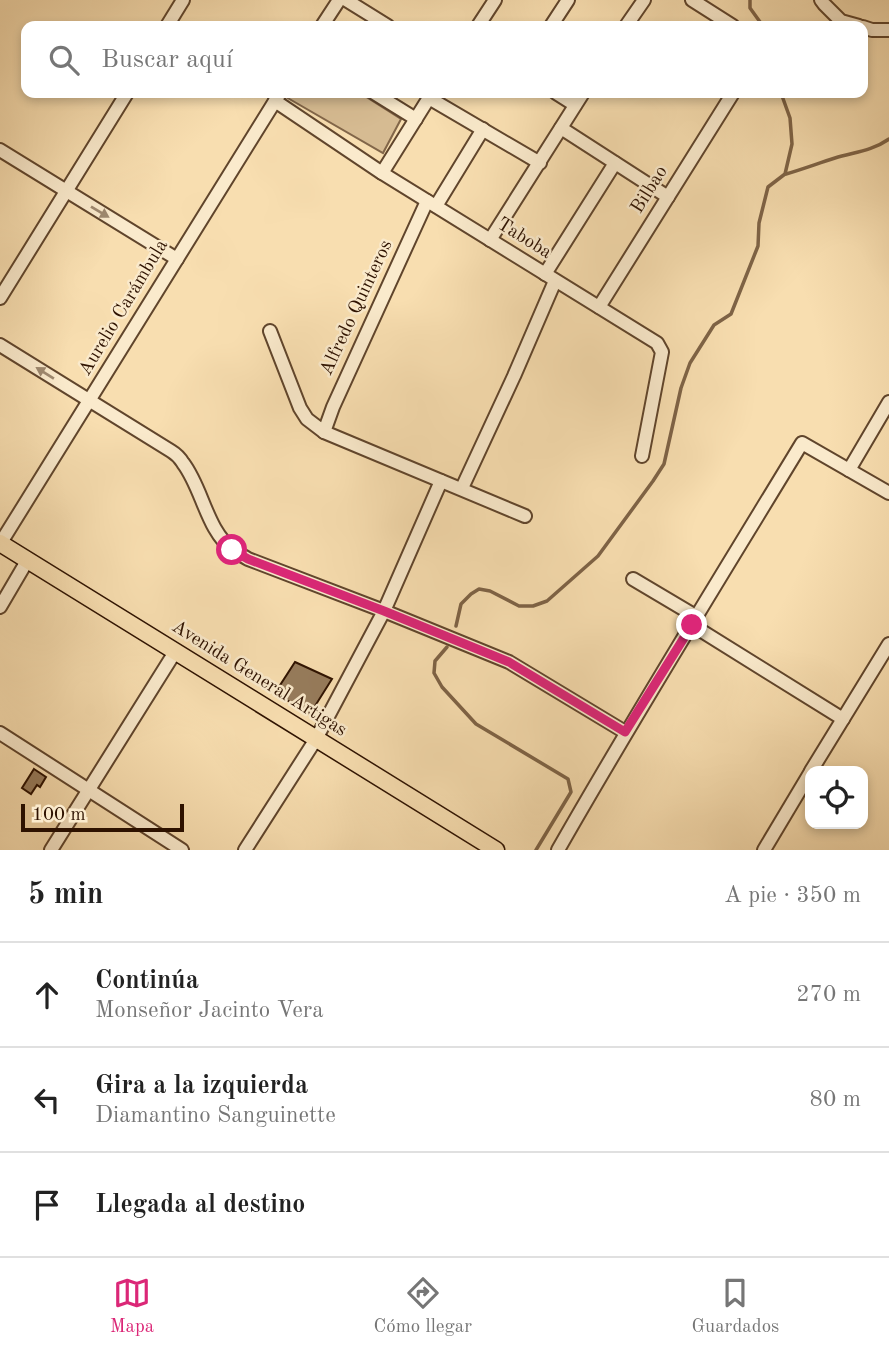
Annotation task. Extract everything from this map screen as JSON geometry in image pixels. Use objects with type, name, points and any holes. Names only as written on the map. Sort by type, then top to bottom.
[{"type":"main road","name":"Avenida General Artigas","points":[[0,544],[496,850]]},
{"type":"street","points":[[174,21],[183,0]]},
{"type":"street","points":[[325,21],[339,0]]},
{"type":"street","points":[[346,0],[376,21]]},
{"type":"street","points":[[481,21],[495,0]]},
{"type":"street","points":[[554,21],[568,0]]},
{"type":"street","points":[[629,21],[643,0]]},
{"type":"street","points":[[692,0],[725,21]]},
{"type":"street","points":[[821,0],[841,21]]},
{"type":"street","points":[[868,29],[889,30]]},
{"type":"street","points":[[0,298],[124,98]]},
{"type":"street","name":"Aurelio Carámbula","points":[[0,544],[277,98]]},
{"type":"street","name":"Taboba","points":[[283,98],[382,173],[657,343],[662,352],[642,456]]},
{"type":"street","points":[[382,98],[415,118]]},
{"type":"street","points":[[382,173],[429,98]]},
{"type":"street","points":[[436,98],[540,163]]},
{"type":"street","points":[[564,98],[575,105]]},
{"type":"street","points":[[490,240],[580,98]]},
{"type":"street","name":"Bilbao","points":[[599,307],[730,98]]},
{"type":"street","points":[[561,128],[668,197]]},
{"type":"street","name":"Alfredo Quinteros","points":[[324,432],[332,407],[431,204],[483,129]]},
{"type":"street","points":[[0,150],[177,259]]},
{"type":"street","points":[[462,488],[514,376],[550,278],[615,163]]},
{"type":"street","points":[[270,331],[300,408],[307,419],[324,432],[525,516]]},
{"type":"street","points":[[0,345],[171,451],[192,476],[207,514],[232,550],[248,559],[509,662],[625,732]]},
{"type":"street","points":[[849,470],[889,402]]},
{"type":"street","points":[[558,850],[625,732],[802,443],[889,493]]},
{"type":"street","points":[[246,850],[316,739],[384,611],[441,481]]},
{"type":"street","points":[[0,607],[27,561]]},
{"type":"street","points":[[633,579],[843,719]]},
{"type":"street","points":[[815,766],[889,645]]},
{"type":"street","points":[[51,850],[175,652]]},
{"type":"street","points":[[0,733],[182,850]]},
{"type":"street","points":[[764,850],[805,782]]},
{"type":"shaded area","points":[[288,98],[368,98],[401,119],[383,153]]},
{"type":"building","points":[[295,662],[332,679],[310,714],[275,693]]},
{"type":"building","points":[[34,769],[46,777],[40,787],[37,785],[31,794],[22,788]]},
{"type":"waterway","points":[[750,0],[750,8],[759,21]]},
{"type":"waterway","points":[[456,626],[461,604],[479,589],[490,591],[519,606],[533,606],[547,601],[598,556],[664,464],[681,388],[690,363],[714,325],[731,314],[758,246],[759,223],[768,187],[785,174],[792,144],[790,118],[783,98]]},
{"type":"waterway","points":[[786,174],[870,149],[889,139]]},
{"type":"waterway","points":[[447,647],[435,661],[434,673],[442,687],[476,724],[568,779],[571,792],[536,850]]},
{"type":"route","points":[[232,550],[248,559],[509,662],[625,732],[692,625]]}]
